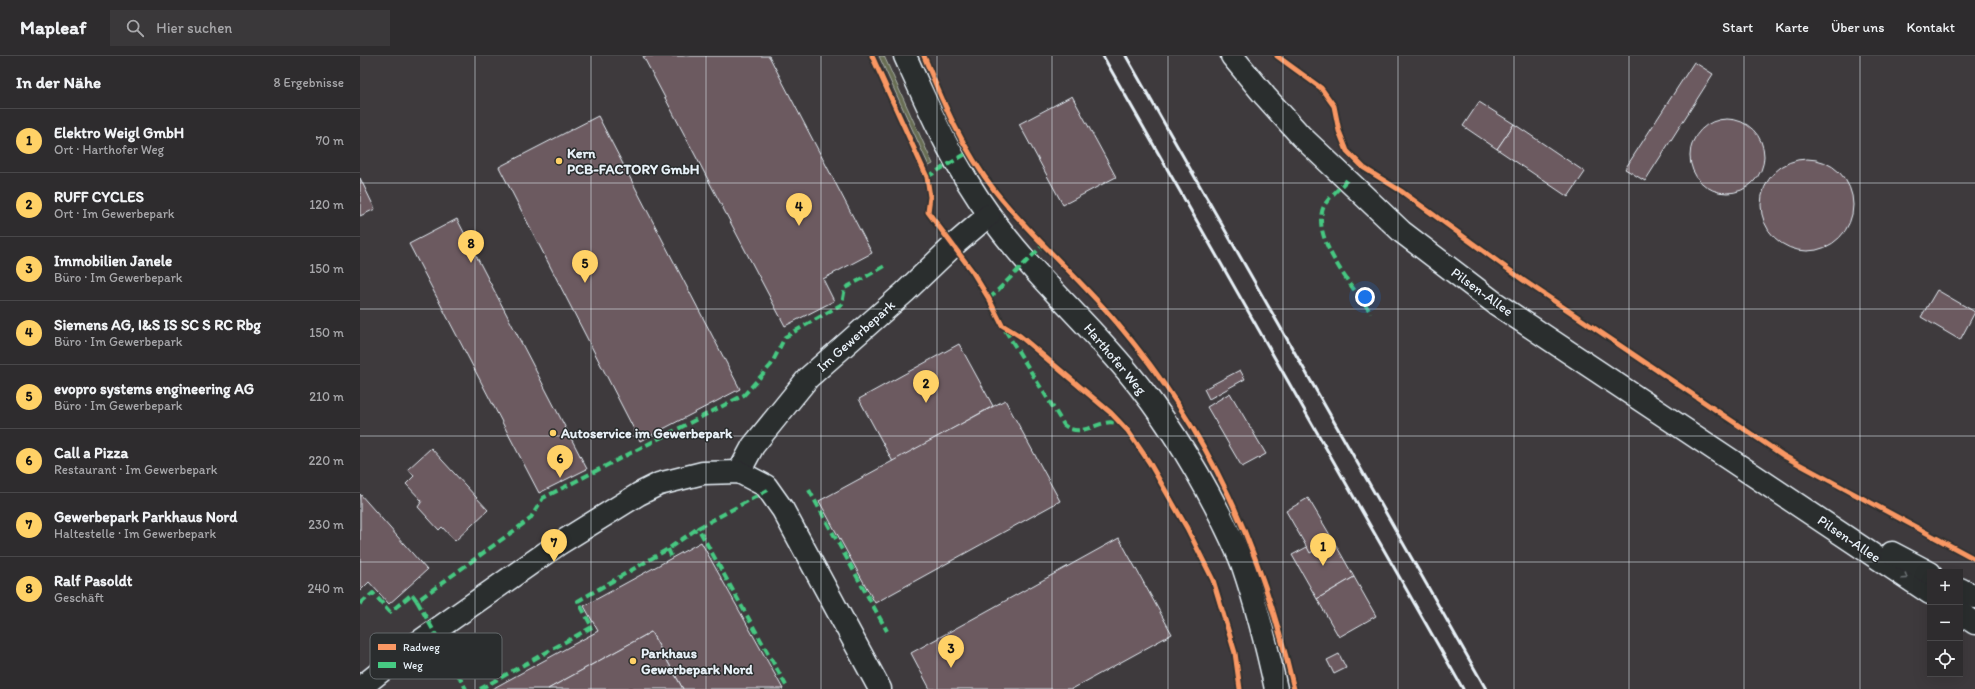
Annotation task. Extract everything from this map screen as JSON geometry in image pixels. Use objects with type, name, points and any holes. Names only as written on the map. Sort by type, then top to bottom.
[{"type":"street","name":"Harthofer Weg","points":[[905,56],[945,144],[964,178],[989,215],[1027,261],[1128,372],[1182,446],[1206,488],[1242,564],[1260,621],[1276,689]]},
{"type":"street","name":"Pilsen-Allee","points":[[1232,56],[1301,136],[1402,232],[1495,304],[1769,484],[1927,591]]},
{"type":"street","name":"Im Gewerbepark","points":[[740,472],[753,446],[808,378],[989,215]]},
{"type":"street","points":[[432,633],[557,545],[639,494],[659,484],[703,473],[740,472],[766,486],[783,510],[880,689]]},
{"type":"street","name":"Pilsen-Allee","points":[[1769,484],[1927,571]]},
{"type":"street","points":[[1963,591],[1975,597]]},
{"type":"street","points":[[1963,615],[1975,624]]},
{"type":"street","points":[[360,688],[371,679]]},
{"type":"green space","points":[[879,56],[884,56],[933,164],[929,166]]},
{"type":"building","points":[[643,56],[769,56],[872,253],[823,279],[834,301],[785,326]]},
{"type":"building","points":[[1694,62],[1713,74],[1645,181],[1625,169]]},
{"type":"building","points":[[1072,96],[1116,177],[1063,205],[1019,124]]},
{"type":"building","points":[[1479,102],[1514,124],[1497,149],[1463,126]]},
{"type":"building","points":[[598,116],[740,389],[640,441],[499,167]]},
{"type":"building","points":[[1727,119],[1748,125],[1758,135],[1764,156],[1758,177],[1748,187],[1727,193],[1706,187],[1696,177],[1690,156],[1696,135],[1706,125]]},
{"type":"building","points":[[1514,124],[1585,172],[1568,197],[1497,149]]},
{"type":"building","points":[[1807,159],[1825,162],[1840,172],[1850,187],[1853,205],[1850,223],[1840,238],[1825,248],[1807,251],[1789,248],[1774,238],[1764,223],[1761,205],[1764,187],[1774,172],[1789,162]]},
{"type":"building","points":[[360,178],[375,209],[360,216]]},
{"type":"building","points":[[457,219],[587,469],[539,493],[409,244]]},
{"type":"building","points":[[1937,290],[1975,312],[1960,340],[1921,317]]},
{"type":"building","points":[[959,344],[993,406],[893,462],[859,399]]},
{"type":"building","points":[[1240,370],[1245,379],[1209,399],[1204,389]]},
{"type":"building","points":[[1230,393],[1266,454],[1242,467],[1207,407]]},
{"type":"building","points":[[1005,400],[1060,501],[875,603],[819,501]]},
{"type":"building","points":[[431,448],[488,510],[455,541],[442,527],[439,530],[418,507],[422,501],[406,484],[414,476],[408,469]]},
{"type":"building","points":[[360,494],[427,570],[389,604],[369,582],[360,591]]},
{"type":"building","points":[[1308,498],[1333,540],[1310,553],[1286,511]]},
{"type":"building","points":[[1119,538],[1172,634],[1072,689],[930,689],[911,653]]},
{"type":"building","points":[[1333,540],[1354,577],[1317,599],[1292,555],[1307,547],[1310,553]]},
{"type":"building","points":[[701,542],[783,689],[683,689],[651,632],[548,689],[492,689],[598,631],[584,606]]},
{"type":"building","points":[[1354,577],[1376,616],[1339,637],[1317,599]]},
{"type":"building","name":"Parkhaus Gewerbepark Nord","points":[[651,632],[683,689],[548,689]]},
{"type":"building","points":[[1339,654],[1346,668],[1334,674],[1327,660]]},
{"type":"railway","points":[[1103,56],[1463,689]]},
{"type":"railway","points":[[1126,56],[1486,689]]},
{"type":"marked path","points":[[927,177],[969,152]]},
{"type":"marked path","points":[[1347,180],[1324,206],[1321,218],[1323,232],[1328,247],[1336,262],[1371,313]]},
{"type":"marked path","points":[[989,299],[1044,244]]},
{"type":"marked path","points":[[360,604],[373,593],[390,612],[412,594],[417,601],[530,519],[543,498],[744,395],[771,365],[785,337],[842,304],[845,288],[885,266]]},
{"type":"marked path","points":[[1005,330],[1064,425],[1071,429],[1079,430],[1113,422],[1120,425]]},
{"type":"marked path","points":[[768,490],[698,528],[788,689]]},
{"type":"marked path","points":[[809,490],[887,631]]},
{"type":"marked path","points":[[502,677],[592,627],[578,601],[668,549],[698,528]]},
{"type":"marked path","points":[[668,549],[672,558]]},
{"type":"marked path","points":[[417,601],[435,633]]},
{"type":"marked path","points":[[460,679],[466,689]]},
{"type":"marked path","points":[[480,689],[498,679]]},
{"type":"cycle path","points":[[872,56],[927,177],[930,197],[928,212],[972,271],[989,299],[1002,325],[1020,336],[1111,413],[1128,431],[1149,462],[1187,528],[1213,580],[1235,653],[1240,689]]},
{"type":"cycle path","points":[[924,56],[955,126],[983,175],[1024,225],[1117,323],[1180,407],[1206,450],[1248,540],[1266,588],[1281,637],[1294,689]]},
{"type":"cycle path","points":[[1277,56],[1321,88],[1334,106],[1339,131],[1347,151],[1364,168],[1401,191],[1523,280],[1784,456],[1975,559]]},
{"type":"place","name":"Kern PCB-FACTORY GmbH","points":[[559,161]]},
{"type":"place","name":"Siemens AG, I&S IS SC S RC Rbg","points":[[799,226]]},
{"type":"place","name":"Ralf Pasoldt","points":[[471,263]]},
{"type":"place","name":"evopro systems engineering AG","points":[[585,283]]},
{"type":"place","name":"RUFF CYCLES","points":[[926,403]]},
{"type":"place","name":"Autoservice im Gewerbepark","points":[[553,433]]},
{"type":"place","name":"Call a Pizza","points":[[560,478]]},
{"type":"place","name":"Gewerbepark Parkhaus Nord","points":[[554,562]]},
{"type":"place","name":"Elektro Weigl GmbH","points":[[1323,566]]},
{"type":"place","name":"Parkhaus Gewerbepark Nord","points":[[633,661]]},
{"type":"place","name":"Immobilien Janele","points":[[951,668]]}]
